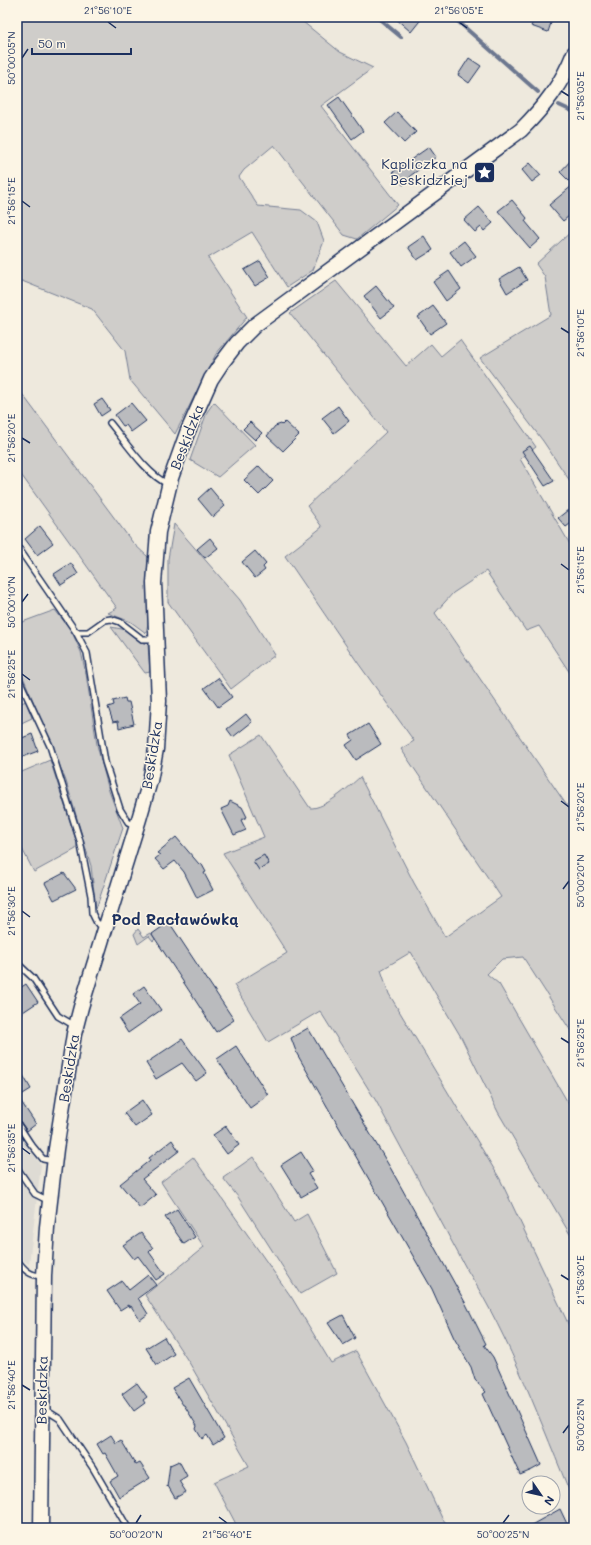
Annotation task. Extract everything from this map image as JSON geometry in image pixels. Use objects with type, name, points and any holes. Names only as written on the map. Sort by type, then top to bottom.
[{"type":"street","name":"Beskidzka","points":[[41,1528],[44,1276],[55,1161],[76,1026],[104,927],[137,828],[150,781],[156,749],[159,700],[154,583],[158,532],[170,484],[187,433],[198,406],[220,364],[238,343],[280,306],[521,130],[556,91],[574,53]]},
{"type":"lane","points":[[110,423],[148,468],[162,481],[170,484]]},
{"type":"lane","points":[[17,546],[76,632],[86,653],[105,762],[120,809],[128,822],[137,828]]},
{"type":"lane","points":[[76,632],[88,632],[105,620],[111,619],[120,622],[142,639],[156,640]]},
{"type":"lane","points":[[17,675],[50,746],[80,841],[91,896],[92,913],[97,923],[104,927]]},
{"type":"lane","points":[[17,963],[33,978],[58,1016],[76,1026]]},
{"type":"lane","points":[[17,1123],[43,1160],[55,1161]]},
{"type":"lane","points":[[17,1168],[35,1194],[50,1202]]},
{"type":"lane","points":[[17,1260],[23,1269],[34,1276],[44,1276]]},
{"type":"lane","points":[[42,1411],[49,1412],[60,1419],[94,1468],[128,1528]]},
{"type":"shaded area","points":[[17,17],[297,17],[340,52],[373,68],[321,106],[398,205],[357,239],[344,235],[274,145],[244,170],[239,177],[258,206],[301,210],[317,222],[324,241],[313,270],[287,287],[252,232],[208,258],[247,317],[216,354],[175,434],[130,380],[125,351],[92,309],[17,279]]},
{"type":"shaded area","points":[[574,229],[574,487],[543,441],[480,358],[551,315],[545,277],[536,264]]},
{"type":"shaded area","points":[[336,281],[406,366],[431,344],[441,356],[460,340],[536,447],[520,459],[574,551],[574,679],[539,626],[526,631],[486,571],[453,593],[435,613],[574,816],[574,1036],[523,957],[502,959],[487,974],[499,984],[574,1113],[574,1241],[498,1112],[461,1037],[411,952],[381,970],[389,994],[500,1179],[574,1336],[574,1502],[524,1382],[482,1295],[376,1101],[320,1011],[268,1042],[234,985],[287,953],[223,853],[264,837],[229,755],[261,735],[310,808],[323,805],[330,801],[360,777],[414,883],[445,937],[501,897],[401,749],[414,741],[358,663],[285,556],[322,527],[307,506],[386,432],[290,313]]},
{"type":"shaded area","points":[[17,387],[133,543],[148,557],[148,623],[146,633],[131,622],[108,613],[117,608],[17,469]]},
{"type":"shaded area","points":[[214,402],[255,445],[218,477],[190,460],[207,412]]},
{"type":"shaded area","points":[[174,524],[240,600],[275,655],[231,689],[168,602],[168,559]]},
{"type":"shaded area","points":[[55,610],[71,630],[81,652],[97,745],[109,791],[123,828],[96,909],[91,866],[66,781],[17,662],[17,624]]},
{"type":"shaded area","points":[[111,627],[127,630],[139,641],[148,645],[150,672],[145,673]]},
{"type":"shaded area","points":[[17,699],[21,703],[26,701],[32,718],[17,725]]},
{"type":"shaded area","points":[[50,760],[77,843],[76,849],[34,872],[17,839],[17,774]]},
{"type":"shaded area","points":[[138,929],[144,937],[151,933],[155,939],[153,941],[149,936],[138,944],[134,934]]},
{"type":"shaded area","points":[[17,1130],[41,1165],[29,1264],[21,1259],[17,1254]]},
{"type":"shaded area","points":[[193,1157],[292,1298],[331,1363],[356,1351],[406,1442],[442,1518],[450,1528],[238,1528],[214,1482],[249,1466],[190,1364],[145,1295],[204,1247],[161,1182]]},
{"type":"shaded area","points":[[253,1157],[294,1222],[307,1214],[337,1273],[300,1294],[238,1197],[223,1178]]},
{"type":"building","points":[[394,17],[423,17],[411,32]]},
{"type":"building","points":[[535,17],[553,17],[548,32],[531,26]]},
{"type":"building","points":[[469,58],[481,66],[469,83],[458,75]]},
{"type":"building","points":[[339,97],[363,131],[352,139],[328,105]]},
{"type":"building","points":[[397,112],[416,132],[404,143],[385,123]]},
{"type":"building","points":[[429,147],[436,157],[410,176],[412,179],[403,185],[393,172]]},
{"type":"building","points":[[574,157],[574,212],[563,221],[549,205],[573,185],[560,172]]},
{"type":"building","points":[[530,163],[541,175],[532,182],[522,170]]},
{"type":"building","points":[[512,200],[527,218],[525,221],[540,239],[530,248],[498,211]]},
{"type":"building","points":[[479,207],[493,223],[484,231],[481,227],[475,232],[464,220]]},
{"type":"building","points":[[424,236],[433,250],[417,260],[408,247]]},
{"type":"building","points":[[464,241],[476,256],[461,267],[450,252]]},
{"type":"building","points":[[260,261],[270,277],[255,286],[244,270]]},
{"type":"building","points":[[519,267],[527,280],[507,293],[499,279]]},
{"type":"building","points":[[449,271],[461,289],[446,301],[433,282]]},
{"type":"building","points":[[376,286],[394,308],[381,318],[364,296]]},
{"type":"building","points":[[433,306],[446,323],[430,334],[418,317]]},
{"type":"building","points":[[102,399],[110,410],[101,416],[94,404]]},
{"type":"building","points":[[131,403],[146,421],[131,432],[126,425],[123,426],[115,415]]},
{"type":"building","points":[[338,406],[349,421],[334,433],[322,418]]},
{"type":"building","points":[[250,422],[262,433],[255,440],[243,429]]},
{"type":"building","points":[[285,422],[299,435],[283,451],[267,436],[275,426],[282,425]]},
{"type":"building","points":[[530,446],[554,481],[545,486],[522,451]]},
{"type":"building","points":[[259,466],[273,481],[259,495],[244,480]]},
{"type":"building","points":[[210,488],[225,506],[213,517],[198,499]]},
{"type":"building","points":[[568,510],[574,518],[574,521],[566,527],[558,518]]},
{"type":"building","points":[[40,526],[53,543],[37,555],[25,539]]},
{"type":"building","points":[[210,538],[218,548],[205,558],[197,549]]},
{"type":"building","points":[[255,551],[266,564],[263,567],[265,570],[255,578],[242,562]]},
{"type":"building","points":[[71,563],[78,574],[61,585],[54,574]]},
{"type":"building","points":[[218,678],[232,697],[218,707],[204,688]]},
{"type":"building","points":[[125,698],[126,702],[129,702],[134,724],[119,728],[118,721],[113,722],[108,707],[114,705],[113,701]]},
{"type":"building","points":[[246,714],[252,722],[233,737],[227,729]]},
{"type":"building","points":[[368,724],[381,744],[356,760],[346,745],[353,740],[350,735]]},
{"type":"building","points":[[32,734],[38,751],[17,759],[17,740]]},
{"type":"building","points":[[230,801],[242,807],[247,817],[241,820],[246,830],[234,835],[221,809],[228,806]]},
{"type":"building","points":[[176,837],[199,864],[201,863],[206,872],[204,873],[213,890],[197,898],[184,872],[175,861],[164,869],[155,859],[160,855],[157,853]]},
{"type":"building","points":[[264,855],[269,864],[259,870],[253,861]]},
{"type":"building","points":[[64,873],[76,889],[54,900],[45,883]]},
{"type":"building","points":[[169,922],[234,1020],[216,1032],[152,934]]},
{"type":"building","points":[[26,984],[38,1002],[17,1016],[17,990]]},
{"type":"building","points":[[144,986],[161,1010],[128,1033],[119,1019],[140,1004],[133,994]]},
{"type":"building","points":[[308,1028],[391,1169],[466,1304],[486,1344],[484,1345],[493,1357],[541,1465],[532,1470],[520,1475],[483,1394],[486,1392],[475,1380],[471,1367],[454,1338],[432,1289],[297,1054],[291,1038]]},
{"type":"building","points":[[182,1039],[207,1073],[196,1081],[182,1063],[156,1079],[146,1063]]},
{"type":"building","points":[[236,1046],[268,1095],[250,1108],[217,1059]]},
{"type":"building","points":[[17,1065],[31,1089],[18,1097],[36,1124],[27,1131],[17,1117]]},
{"type":"building","points":[[142,1100],[152,1115],[135,1127],[124,1113]]},
{"type":"building","points":[[226,1126],[239,1145],[227,1154],[213,1135]]},
{"type":"building","points":[[172,1140],[179,1151],[142,1179],[156,1195],[140,1208],[120,1184]]},
{"type":"building","points":[[301,1152],[313,1171],[308,1174],[317,1188],[301,1197],[281,1165]]},
{"type":"building","points":[[177,1209],[195,1237],[184,1244],[165,1217]]},
{"type":"building","points":[[141,1233],[153,1248],[149,1252],[165,1274],[156,1280],[138,1256],[134,1259],[123,1245]]},
{"type":"building","points":[[148,1275],[156,1285],[138,1298],[148,1314],[140,1320],[131,1306],[129,1307],[128,1305],[120,1310],[107,1291],[122,1281],[129,1290]]},
{"type":"building","points":[[343,1315],[355,1338],[343,1345],[328,1323]]},
{"type":"building","points":[[164,1337],[174,1354],[157,1365],[146,1348]]},
{"type":"building","points":[[189,1378],[224,1438],[213,1445],[207,1435],[202,1439],[196,1429],[197,1426],[172,1388]]},
{"type":"building","points":[[137,1383],[147,1397],[143,1400],[145,1403],[134,1411],[122,1394]]},
{"type":"building","points":[[111,1435],[116,1443],[121,1440],[136,1465],[140,1463],[150,1478],[119,1497],[110,1481],[118,1476],[105,1453],[103,1454],[97,1444]]},
{"type":"building","points":[[179,1461],[187,1476],[179,1481],[186,1492],[175,1498],[168,1486],[167,1487],[170,1464]]},
{"type":"building","points":[[561,1511],[569,1528],[526,1528],[549,1515],[561,1515]]},
{"type":"waterway","points":[[377,17],[401,37]]},
{"type":"waterway","points":[[453,17],[538,92]]},
{"type":"waterway","points":[[559,105],[574,112]]},
{"type":"place","name":"Kapliczka na Beskidzkiej","points":[[484,172]]},
{"type":"district","name":"Pod Racławówką","points":[[175,920]]}]
